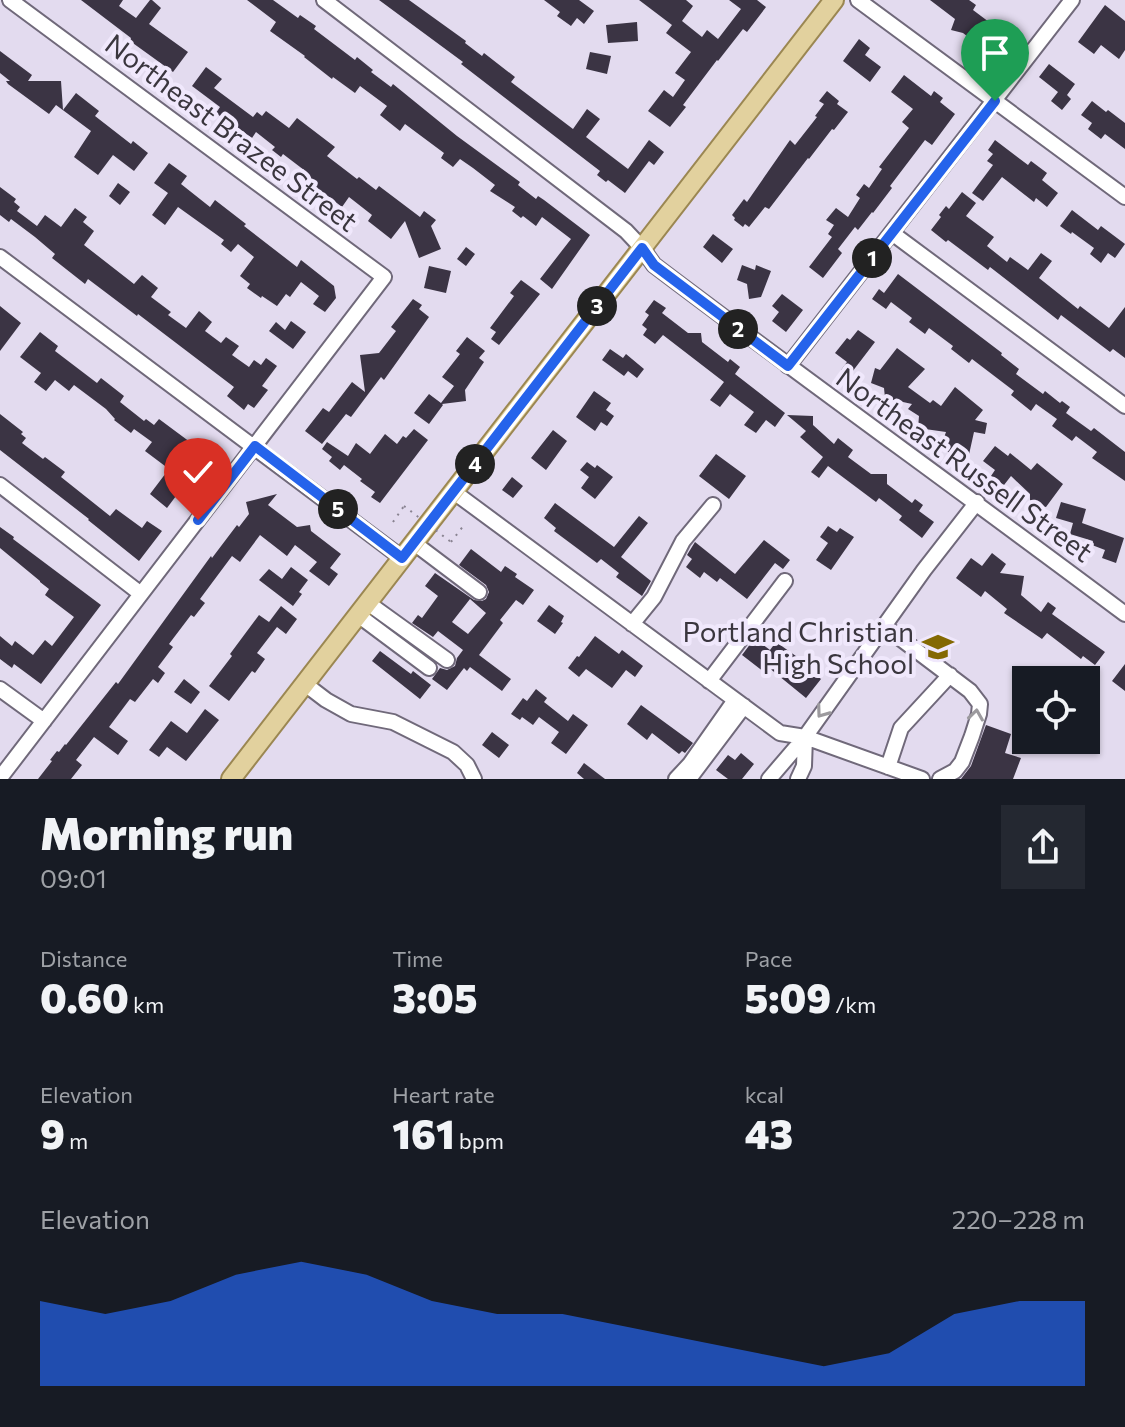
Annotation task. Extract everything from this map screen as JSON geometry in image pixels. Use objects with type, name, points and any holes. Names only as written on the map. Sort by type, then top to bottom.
[{"type":"main road","points":[[231,779],[834,0]]},
{"type":"street","name":"Northeast Brazee Street","points":[[10,0],[384,277],[255,446]]},
{"type":"street","name":"Northeast Russell Street","points":[[324,0],[626,231],[654,265],[1125,614]]},
{"type":"street","points":[[858,0],[1125,197]]},
{"type":"street","points":[[788,366],[1072,0]]},
{"type":"street","points":[[892,233],[1125,406]]},
{"type":"street","points":[[0,257],[255,446],[408,550],[479,592]]},
{"type":"street","points":[[0,778],[255,446]]},
{"type":"street","points":[[0,485],[141,594]]},
{"type":"street","points":[[454,492],[780,733],[805,737],[922,779]]},
{"type":"street","points":[[769,779],[805,737],[977,502]]},
{"type":"street","points":[[632,624],[654,597],[683,541],[713,505]]},
{"type":"street","points":[[709,681],[785,581]]},
{"type":"street","points":[[363,609],[447,660]]},
{"type":"street","points":[[363,609],[429,668]]},
{"type":"street","points":[[884,626],[974,694],[980,704],[962,762],[955,771],[940,779]]},
{"type":"street","points":[[888,767],[901,728],[950,675]]},
{"type":"street","points":[[305,684],[351,714],[393,722],[453,752],[467,765],[474,779]]},
{"type":"street","points":[[0,689],[44,721]]},
{"type":"street","points":[[676,779],[739,703]]},
{"type":"street","points":[[689,779],[739,703]]},
{"type":"street","points":[[798,779],[804,766],[805,737]]},
{"type":"path","points":[[393,522],[404,506],[451,542],[464,525]]},
{"type":"building","points":[[81,0],[123,0],[119,6],[136,18],[152,0],[161,8],[149,24],[188,52],[173,72]]},
{"type":"building","points":[[247,0],[273,0],[298,18],[300,15],[316,26],[314,29],[355,60],[357,57],[373,70],[371,72],[391,87],[393,84],[520,182],[518,185],[536,199],[538,196],[544,200],[590,235],[552,289],[540,279],[571,239],[542,217],[536,226],[523,216],[521,218],[512,211],[515,207],[490,191],[495,185],[473,168],[460,159],[453,167],[441,158],[444,153],[405,124],[400,131],[380,115],[387,106],[360,86],[355,93],[332,79],[270,31],[276,22]]},
{"type":"building","points":[[379,0],[409,0],[482,56],[484,53],[515,77],[511,82],[573,129],[587,109],[600,119],[586,137],[628,169],[649,140],[664,152],[654,165],[649,161],[625,193],[597,175],[600,171]]},
{"type":"building","points":[[544,0],[579,0],[594,11],[584,24],[577,18],[571,26],[557,16],[560,12]]},
{"type":"building","points":[[639,0],[686,0],[693,6],[682,21],[702,37],[707,30],[718,39],[741,9],[729,0],[757,0],[766,7],[747,32],[743,29],[717,60],[670,127],[648,111],[664,90],[673,97],[685,80],[675,73],[691,52],[666,33],[672,25]]},
{"type":"building","points":[[930,0],[969,0],[976,5],[973,10],[1001,31],[999,34],[1008,45],[992,65],[981,56],[985,50],[963,33],[951,30],[955,19]]},
{"type":"building","points":[[1105,5],[1125,21],[1125,50],[1119,59],[1101,45],[1094,54],[1078,42]]},
{"type":"building","points":[[637,22],[638,41],[608,43],[606,25]]},
{"type":"building","points":[[859,39],[870,48],[865,55],[881,67],[870,82],[843,61]]},
{"type":"building","points":[[0,51],[32,75],[28,81],[61,81],[63,110],[76,93],[99,111],[95,116],[148,153],[134,171],[113,155],[98,175],[74,157],[91,131],[56,105],[49,114],[8,84],[6,81],[10,81],[0,73]]},
{"type":"building","points":[[590,52],[611,56],[607,74],[586,69]]},
{"type":"building","points":[[1049,64],[1075,84],[1067,95],[1071,99],[1062,110],[1051,101],[1058,92],[1039,77]]},
{"type":"building","points":[[206,67],[222,79],[214,88],[253,117],[257,112],[262,116],[266,111],[289,128],[297,118],[335,147],[327,156],[357,179],[359,177],[376,190],[379,186],[420,217],[424,211],[436,220],[431,226],[441,249],[419,258],[405,221],[391,239],[368,221],[372,215],[349,197],[342,207],[324,193],[321,198],[308,188],[311,184],[300,176],[304,170],[283,154],[281,157],[272,150],[275,147],[256,132],[252,138],[233,126],[216,113],[220,107],[192,86]]},
{"type":"building","points":[[904,75],[931,96],[934,91],[943,98],[940,102],[955,114],[932,145],[925,140],[873,213],[858,230],[855,227],[838,249],[842,253],[823,278],[809,267],[832,237],[828,234],[834,225],[826,220],[836,208],[848,217],[860,198],[856,195],[864,184],[869,188],[882,169],[879,167],[909,128],[902,122],[913,109],[891,92]]},
{"type":"building","points":[[827,91],[848,112],[769,209],[765,207],[749,227],[745,224],[743,227],[732,215],[744,199],[747,202],[790,140],[795,145],[817,117],[824,104],[819,101]]},
{"type":"building","points":[[1092,101],[1125,123],[1125,149],[1105,134],[1101,139],[1088,129],[1092,123],[1081,115]]},
{"type":"building","points":[[995,140],[1028,165],[1031,161],[1047,173],[1042,180],[1058,193],[1047,207],[1036,198],[1034,202],[1002,177],[983,201],[972,193],[993,165],[987,161],[993,154],[988,150]]},
{"type":"building","points":[[169,163],[187,176],[181,184],[210,207],[215,200],[297,267],[301,260],[334,286],[336,298],[325,312],[313,304],[319,296],[301,282],[290,297],[286,294],[277,306],[247,288],[250,284],[240,276],[254,257],[238,244],[231,252],[221,244],[224,240],[178,207],[165,225],[152,215],[168,193],[154,183]]},
{"type":"building","points":[[118,183],[130,192],[120,205],[109,196]]},
{"type":"building","points":[[0,187],[16,199],[14,202],[20,207],[17,211],[37,226],[45,215],[61,227],[75,208],[87,217],[83,222],[94,231],[84,245],[134,284],[142,275],[158,288],[151,297],[171,312],[168,315],[186,328],[199,311],[212,322],[205,331],[221,343],[226,337],[239,346],[232,355],[249,367],[254,360],[261,365],[266,358],[277,366],[262,386],[268,390],[254,408],[248,404],[244,410],[227,396],[234,387],[88,279],[85,284],[52,258],[55,254],[35,237],[11,219],[9,222],[0,215]]},
{"type":"building","points":[[962,192],[976,203],[966,216],[994,237],[987,246],[1007,262],[1010,257],[1028,270],[1041,253],[1052,261],[1039,278],[1078,309],[1080,306],[1109,328],[1125,307],[1125,358],[1113,349],[1110,352],[1061,315],[1058,320],[990,267],[988,270],[931,230],[946,206],[949,209]]},
{"type":"building","points":[[1072,210],[1098,230],[1101,226],[1125,244],[1115,258],[1108,253],[1101,263],[1090,254],[1094,248],[1060,226]]},
{"type":"building","points":[[713,234],[733,249],[722,263],[703,247]]},
{"type":"building","points":[[466,247],[475,254],[466,266],[457,259]]},
{"type":"building","points":[[742,265],[755,270],[756,265],[771,271],[761,297],[749,299],[747,284],[737,280]]},
{"type":"building","points":[[429,266],[451,271],[446,293],[424,288]]},
{"type":"building","points":[[898,274],[1002,353],[1019,369],[1016,374],[1043,394],[1045,391],[1060,403],[1062,401],[1070,407],[1066,413],[1091,431],[1094,428],[1125,452],[1125,481],[1092,458],[1097,452],[1076,436],[1072,441],[1052,426],[1057,419],[1036,404],[1031,411],[1011,395],[1014,391],[972,359],[969,363],[929,328],[925,334],[909,322],[912,318],[891,302],[886,309],[872,299],[879,289],[884,293]]},
{"type":"building","points":[[521,280],[540,294],[499,345],[491,339],[496,332],[490,328],[514,296],[510,293]]},
{"type":"building","points":[[782,294],[803,310],[786,332],[772,321],[779,312],[772,306]]},
{"type":"building","points":[[413,299],[422,305],[419,309],[429,317],[384,380],[381,377],[351,417],[346,414],[322,444],[305,431],[323,408],[329,412],[352,382],[365,392],[360,355],[379,353],[396,331],[391,327]]},
{"type":"building","points":[[654,300],[666,308],[662,313],[688,333],[701,333],[702,342],[728,362],[730,359],[740,367],[735,374],[785,413],[775,427],[766,420],[756,433],[744,425],[754,412],[730,394],[720,407],[710,400],[724,382],[663,335],[655,344],[643,335],[647,329],[642,325],[649,315],[645,312]]},
{"type":"building","points":[[0,306],[21,323],[0,351]]},
{"type":"building","points":[[291,321],[306,332],[293,349],[269,331],[276,322],[285,330]]},
{"type":"building","points":[[858,330],[875,342],[849,376],[841,370],[847,362],[835,353]]},
{"type":"building","points":[[40,332],[58,346],[55,351],[97,383],[101,378],[124,396],[120,402],[144,421],[146,419],[154,425],[159,419],[194,445],[197,442],[205,448],[208,445],[218,452],[203,472],[208,476],[198,488],[188,480],[167,508],[150,494],[169,469],[145,451],[152,442],[134,429],[131,433],[74,385],[69,391],[55,380],[46,391],[34,382],[41,373],[20,357]]},
{"type":"building","points":[[467,337],[485,351],[479,358],[484,362],[465,390],[466,401],[442,404],[429,424],[414,413],[429,394],[441,403],[454,386],[442,377],[460,354],[456,351]]},
{"type":"building","points":[[897,348],[925,369],[908,387],[930,403],[933,400],[941,406],[955,387],[983,410],[975,420],[987,423],[985,434],[974,432],[968,459],[940,449],[946,432],[918,428],[919,416],[908,409],[912,404],[885,398],[884,388],[871,383],[875,368],[880,370]]},
{"type":"building","points":[[610,349],[623,358],[626,354],[644,369],[637,378],[628,371],[624,376],[602,360]]},
{"type":"building","points":[[594,391],[611,403],[606,410],[614,416],[607,426],[601,422],[595,431],[576,417]]},
{"type":"building","points":[[0,414],[23,432],[21,434],[26,438],[22,443],[65,472],[61,477],[110,516],[116,509],[142,528],[147,521],[162,531],[139,561],[0,450]]},
{"type":"building","points":[[787,415],[813,416],[813,425],[834,444],[838,438],[853,450],[848,457],[871,474],[887,474],[887,484],[912,503],[915,499],[923,505],[919,511],[934,522],[922,538],[899,520],[902,516],[879,498],[876,502],[828,466],[819,478],[811,472],[823,457],[800,437],[806,431]]},
{"type":"building","points":[[414,429],[428,440],[380,503],[371,497],[375,492],[360,481],[362,479],[344,465],[340,470],[329,461],[332,457],[322,449],[327,442],[348,456],[356,443],[370,454],[385,434],[397,444]]},
{"type":"building","points":[[553,430],[567,441],[546,470],[531,458]]},
{"type":"building","points":[[995,446],[1008,456],[1010,453],[1031,470],[1037,463],[1063,484],[1046,507],[1030,504],[1030,494],[1011,476],[1004,485],[991,476],[995,470],[983,461]]},
{"type":"building","points":[[716,454],[746,476],[729,499],[699,476]]},
{"type":"building","points":[[587,462],[613,477],[595,499],[581,488],[589,477],[580,470]]},
{"type":"building","points":[[512,477],[523,486],[513,498],[502,490]]},
{"type":"building","points":[[277,494],[268,505],[297,527],[310,525],[311,531],[341,554],[330,568],[338,574],[329,586],[309,571],[317,562],[295,545],[287,556],[260,535],[240,562],[232,556],[200,599],[205,603],[194,617],[191,615],[169,644],[173,647],[158,667],[165,673],[158,683],[153,679],[135,702],[130,699],[109,727],[128,741],[118,755],[94,737],[76,760],[82,765],[71,779],[38,779],[57,751],[66,745],[116,682],[118,684],[211,556],[249,514],[246,502]]},
{"type":"building","points":[[1061,502],[1086,509],[1082,523],[1124,538],[1116,563],[1102,558],[1105,550],[1092,545],[1093,541],[1070,534],[1073,523],[1056,518]]},
{"type":"building","points":[[555,503],[614,547],[639,516],[648,523],[621,557],[651,581],[642,596],[616,577],[619,573],[601,559],[597,563],[554,531],[556,528],[544,518]]},
{"type":"building","points":[[828,526],[837,532],[840,528],[854,537],[831,570],[816,560],[828,543],[820,537]]},
{"type":"building","points":[[0,527],[101,605],[41,684],[14,664],[12,668],[0,659],[0,636],[12,646],[15,641],[33,655],[45,640],[52,646],[74,617],[45,595],[49,589],[0,548]]},
{"type":"building","points":[[764,540],[790,560],[783,569],[775,563],[747,599],[720,578],[717,582],[704,572],[700,578],[686,567],[692,559],[687,555],[695,542],[735,574]]},
{"type":"building","points":[[471,549],[501,572],[505,566],[534,590],[523,605],[516,600],[479,655],[511,679],[502,691],[470,667],[467,671],[464,668],[447,690],[432,679],[440,668],[447,670],[455,666],[463,650],[438,631],[433,637],[412,623],[418,615],[422,618],[438,596],[425,586],[435,573],[474,600],[486,599],[489,592],[486,585],[459,565]],"holes":[[[470,599],[486,613],[468,634],[452,622]]]},
{"type":"building","points":[[992,553],[1006,564],[1000,573],[1024,576],[1021,595],[1041,612],[1048,602],[1056,608],[1052,614],[1105,652],[1095,665],[1083,656],[1081,659],[1047,633],[1042,639],[1004,613],[1007,609],[985,591],[981,597],[956,578],[971,558],[982,566]]},
{"type":"building","points":[[291,567],[308,580],[293,606],[259,580],[269,569],[282,579]]},
{"type":"building","points":[[549,605],[564,616],[555,634],[537,621]]},
{"type":"building","points":[[281,606],[297,619],[286,634],[277,627],[257,653],[265,659],[229,701],[209,686],[259,615],[269,622]]},
{"type":"building","points":[[595,636],[619,654],[622,650],[643,666],[635,677],[626,670],[612,688],[586,669],[579,677],[568,668]]},
{"type":"building","points":[[758,641],[770,650],[776,642],[803,661],[801,663],[821,679],[806,698],[768,667],[764,672],[742,655],[751,643],[754,646]]},
{"type":"building","points":[[380,651],[431,685],[420,699],[372,661]]},
{"type":"building","points":[[1125,664],[1125,691],[1112,681]]},
{"type":"building","points":[[184,679],[200,692],[191,704],[174,692]]},
{"type":"building","points":[[536,689],[547,698],[544,702],[568,721],[573,714],[588,725],[566,754],[551,743],[559,732],[539,717],[533,725],[511,714],[523,698],[527,701]]},
{"type":"building","points":[[641,705],[693,743],[685,753],[682,751],[679,754],[652,733],[647,740],[627,724]]},
{"type":"building","points":[[205,709],[219,720],[186,761],[167,747],[159,757],[149,750],[171,721],[187,733]]},
{"type":"building","points":[[986,725],[1011,734],[1005,753],[1021,758],[1013,779],[961,779],[971,766]]},
{"type":"building","points":[[492,732],[509,745],[499,758],[482,745]]},
{"type":"building","points":[[741,753],[754,764],[742,779],[728,779],[716,770],[728,755],[735,760]]},
{"type":"building","points":[[584,763],[605,779],[584,779],[577,773]]},
{"type":"place","name":"Portland Christian High School","points":[[938,647]]},
{"type":"route","points":[[198,520],[255,446],[402,558],[642,248],[654,265],[788,366],[995,101]]}]
